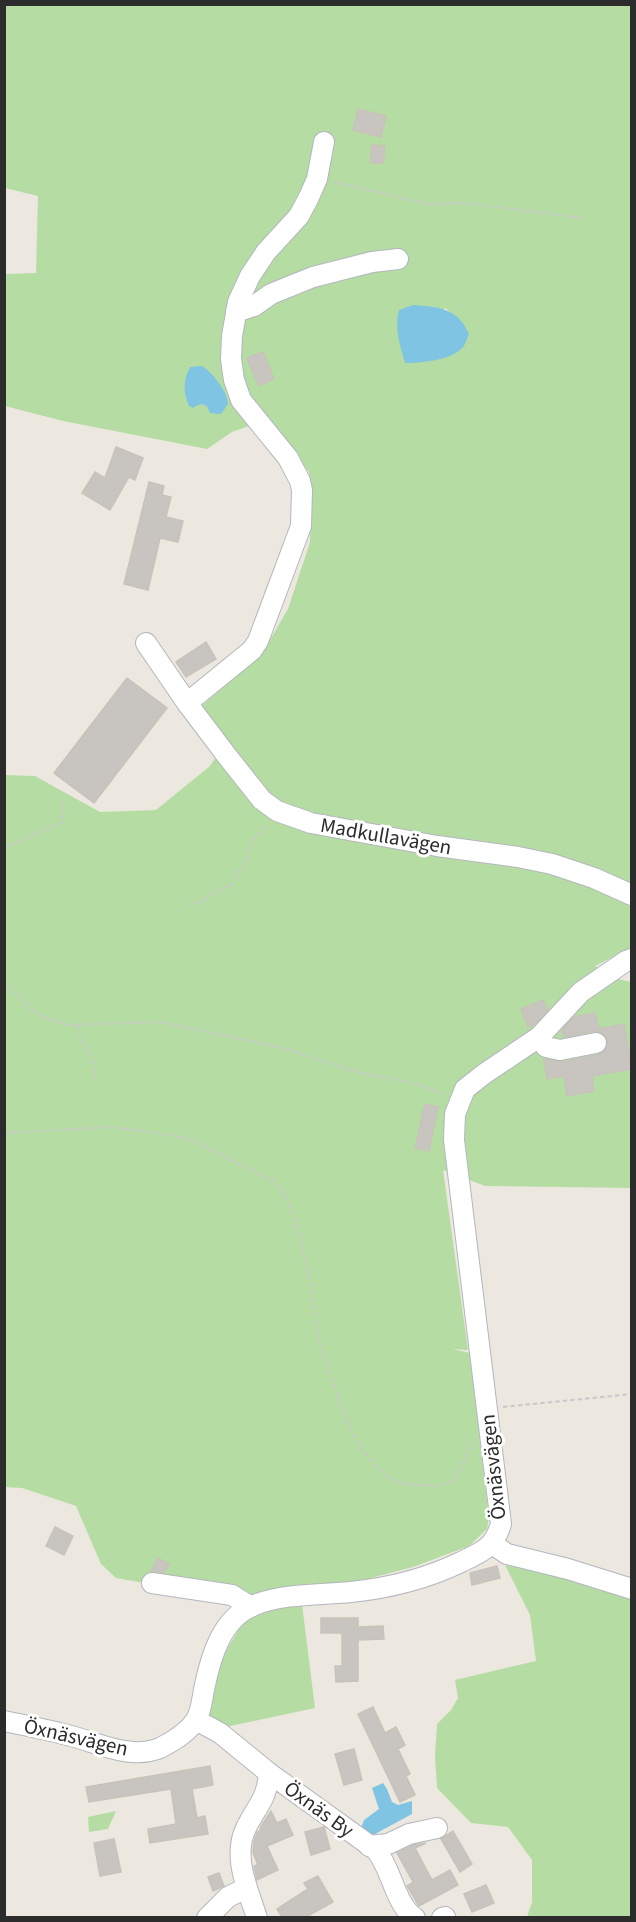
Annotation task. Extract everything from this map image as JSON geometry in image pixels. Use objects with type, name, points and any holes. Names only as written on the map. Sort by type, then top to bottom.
[{"type":"street","points":[[187,703],[252,650],[258,641],[302,519],[302,490],[294,468],[241,400],[234,380],[231,359],[238,302],[250,276],[266,252],[299,216],[317,179],[324,142]]},
{"type":"street","points":[[236,312],[254,306],[271,294],[313,277],[372,262],[398,259]]},
{"type":"street","name":"Madkullavägen","points":[[146,643],[187,703],[262,800],[277,811],[311,823],[552,864],[594,878],[632,895]]},
{"type":"street","name":"Öxnäsvägen","points":[[4,1721],[73,1736],[121,1750],[135,1752],[160,1748],[187,1731],[196,1720],[201,1709],[211,1660],[218,1642],[239,1615],[251,1607],[283,1598],[399,1585],[453,1566],[484,1551],[492,1544],[501,1524],[454,1140],[453,1127],[459,1101],[465,1089],[539,1037],[581,992],[632,959]]},
{"type":"street","points":[[539,1037],[546,1047],[560,1050],[596,1043]]},
{"type":"street","points":[[492,1544],[507,1554],[568,1569],[632,1589]]},
{"type":"street","points":[[152,1583],[232,1595],[251,1607]]},
{"type":"street","name":"Öxnäs By","points":[[196,1720],[220,1733],[269,1773],[380,1854],[404,1905],[415,1917]]},
{"type":"street","name":"Öxnäs By","points":[[257,1917],[246,1888],[241,1856],[242,1841],[247,1827],[265,1797],[269,1773]]},
{"type":"street","points":[[369,1846],[388,1844],[409,1834],[437,1828]]},
{"type":"street","points":[[207,1917],[228,1897],[246,1888]]},
{"type":"path","points":[[317,179],[429,204],[463,203],[584,218]]},
{"type":"path","points":[[4,848],[62,822],[64,809],[61,797]]},
{"type":"path","points":[[190,904],[204,900],[231,885],[247,858],[251,841],[268,826],[277,811]]},
{"type":"path","points":[[4,982],[32,1010],[51,1020],[69,1025],[161,1022],[283,1048],[360,1073],[422,1086],[459,1101]]},
{"type":"path","points":[[79,1026],[79,1038],[94,1067],[95,1080]]},
{"type":"path","points":[[4,1133],[113,1127],[170,1135],[192,1140],[273,1181],[285,1195],[296,1222],[309,1276],[319,1341],[340,1405],[361,1448],[375,1466],[391,1479],[403,1484],[440,1486],[458,1475],[474,1440],[482,1434],[490,1433]]},
{"type":"path","points":[[487,1408],[632,1394]]},
{"type":"green space","points":[[5,5],[631,5],[632,947],[595,966],[618,979],[631,982],[631,1188],[485,1186],[443,1170],[468,1350],[453,1349],[470,1353],[489,1518],[487,1529],[469,1546],[413,1567],[367,1579],[240,1600],[116,1578],[101,1564],[76,1506],[22,1488],[5,1487],[5,775],[35,776],[100,812],[156,810],[210,766],[226,742],[200,707],[261,655],[288,609],[310,542],[309,472],[266,420],[232,432],[207,449],[63,421],[5,406],[5,274],[36,273],[38,196],[5,188]],"holes":[[[445,308],[453,315],[405,362],[403,355]]]},
{"type":"green space","points":[[505,1565],[539,1571],[631,1597],[631,1917],[527,1917],[532,1902],[532,1860],[508,1827],[471,1823],[437,1788],[435,1756],[437,1724],[451,1710],[458,1698],[455,1680],[536,1661],[530,1615]]},
{"type":"green space","points":[[302,1604],[315,1708],[221,1728],[213,1723],[208,1712],[216,1668],[242,1624],[255,1614],[274,1608]]},
{"type":"green space","points":[[116,1811],[108,1829],[89,1832],[88,1817]]},
{"type":"water","points":[[413,305],[439,308],[453,313],[469,334],[464,346],[444,358],[405,363],[397,324],[399,310]]},
{"type":"water","points":[[202,366],[215,377],[227,399],[228,404],[221,414],[210,413],[203,404],[193,408],[187,401],[185,386],[190,367]]},
{"type":"water","points":[[383,1783],[392,1802],[398,1805],[412,1801],[412,1814],[375,1834],[367,1835],[361,1828],[364,1820],[379,1809],[372,1788]]},
{"type":"building","points":[[358,109],[386,116],[381,137],[353,130]]},
{"type":"building","points":[[372,145],[385,146],[383,164],[370,162]]},
{"type":"building","points":[[263,352],[274,379],[258,386],[247,358]]},
{"type":"building","points":[[116,447],[143,458],[135,480],[129,477],[110,510],[82,493],[95,472],[105,478]]},
{"type":"building","points":[[149,482],[164,486],[162,495],[171,497],[166,517],[183,521],[178,542],[160,538],[148,590],[124,584]]},
{"type":"building","points":[[206,642],[216,659],[186,677],[176,662]]},
{"type":"building","points":[[127,678],[167,708],[94,803],[54,773]]},
{"type":"building","points":[[543,1000],[548,1010],[535,1024],[528,1027],[521,1009]]},
{"type":"building","points":[[595,1013],[599,1029],[624,1024],[632,1069],[592,1076],[594,1091],[567,1096],[564,1076],[547,1079],[544,1059],[562,1062],[604,1052],[608,1041],[600,1032],[594,1031],[564,1037],[562,1030],[574,1017]]},
{"type":"building","points":[[425,1104],[438,1107],[429,1151],[415,1148]]},
{"type":"building","points":[[55,1527],[73,1536],[64,1555],[46,1546]]},
{"type":"building","points":[[158,1558],[169,1564],[164,1573],[151,1571]]},
{"type":"building","points":[[497,1566],[500,1578],[472,1585],[470,1573]]},
{"type":"building","points":[[321,1618],[358,1618],[358,1627],[383,1626],[384,1639],[358,1640],[358,1681],[336,1682],[335,1666],[342,1666],[342,1633],[321,1633]]},
{"type":"building","points":[[373,1707],[385,1733],[396,1727],[405,1745],[398,1749],[410,1774],[406,1776],[415,1795],[400,1802],[358,1714]]},
{"type":"building","points":[[354,1749],[362,1780],[344,1785],[335,1754]]},
{"type":"building","points":[[210,1766],[213,1785],[192,1789],[197,1818],[205,1816],[208,1834],[150,1843],[148,1829],[176,1824],[171,1789],[89,1802],[86,1787]]},
{"type":"building","points":[[271,1811],[277,1823],[286,1819],[293,1835],[267,1846],[278,1870],[257,1880],[254,1866],[258,1865],[253,1853],[254,1842],[257,1832],[260,1831]]},
{"type":"building","points":[[324,1827],[330,1849],[311,1855],[305,1832]]},
{"type":"building","points":[[453,1831],[472,1864],[460,1872],[441,1839]]},
{"type":"building","points":[[114,1839],[121,1872],[100,1876],[94,1843]]},
{"type":"building","points":[[426,1843],[415,1848],[432,1880],[450,1870],[458,1885],[419,1906],[407,1886],[413,1882],[397,1853],[413,1845]]},
{"type":"building","points":[[219,1873],[224,1886],[213,1891],[208,1877]]},
{"type":"building","points":[[318,1876],[333,1902],[306,1917],[282,1917],[277,1909],[308,1889],[304,1883]]},
{"type":"building","points":[[486,1885],[494,1903],[472,1912],[464,1894]]}]
